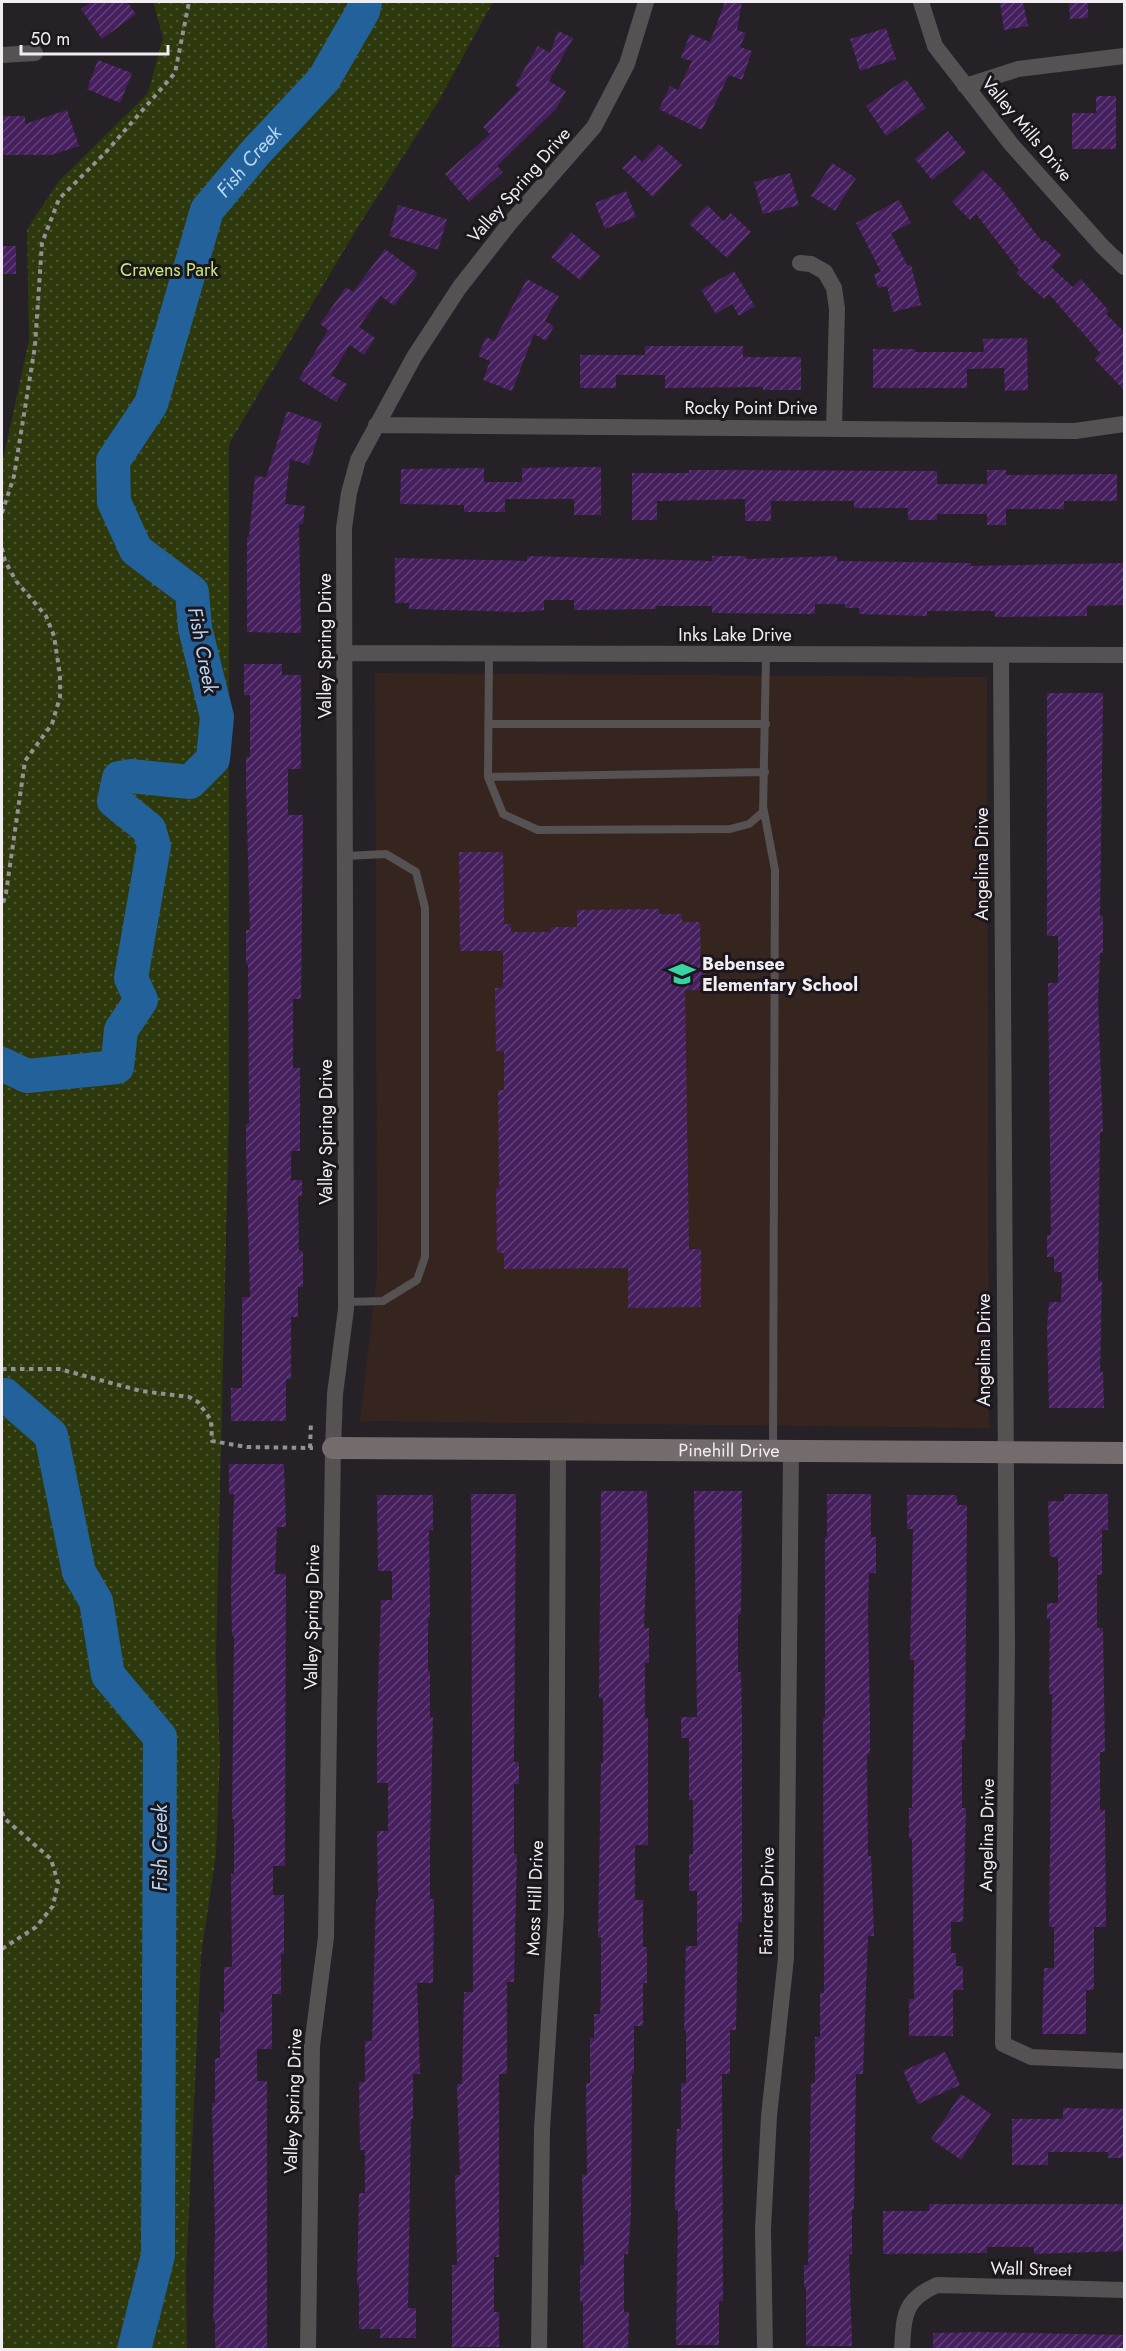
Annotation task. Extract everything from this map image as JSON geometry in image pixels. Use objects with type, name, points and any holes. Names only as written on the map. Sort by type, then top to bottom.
[{"type":"street","name":"Valley Spring Drive","points":[[308,2349],[312,2046],[326,1937],[333,1448],[335,1394],[346,1302],[344,528],[349,493],[358,460],[376,425],[414,357],[459,288],[510,223],[594,127],[627,64],[646,2]]},
{"type":"street","name":"Valley Mills Drive","points":[[921,2],[935,46],[965,86],[1011,144],[1102,246],[1125,267]]},
{"type":"street","points":[[2,55],[35,53]]},
{"type":"street","points":[[965,86],[1028,67],[1125,56]]},
{"type":"street","points":[[800,263],[811,264],[825,272],[834,288],[837,309],[834,429]]},
{"type":"street","name":"Rocky Point Drive","points":[[376,425],[1075,431],[1125,424]]},
{"type":"street","name":"Inks Lake Drive","points":[[345,654],[1125,655]]},
{"type":"street","name":"Angelina Drive","points":[[1001,656],[1007,1758],[1003,2044],[1030,2057],[1125,2061]]},
{"type":"street","name":"Pinehill Drive","points":[[333,1448],[1125,1453]]},
{"type":"street","name":"Moss Hill Drive","points":[[539,2349],[542,2129],[556,1913],[558,1448]]},
{"type":"street","name":"Faircrest Drive","points":[[765,2349],[763,2229],[769,2127],[786,1958],[782,1451]]},
{"type":"street","name":"Wall Street","points":[[902,2349],[906,2308],[922,2292],[937,2285],[1125,2290]]},
{"type":"lane","points":[[489,654],[488,777],[503,814],[538,830],[730,829],[749,824],[763,812],[766,655]]},
{"type":"lane","points":[[490,724],[766,724]]},
{"type":"lane","points":[[488,777],[765,772]]},
{"type":"lane","points":[[763,806],[775,870],[782,1451]]},
{"type":"lane","points":[[346,856],[386,854],[416,872],[424,908],[424,1257],[417,1280],[383,1301],[346,1302]]},
{"type":"path","points":[[2,513],[14,476],[35,346],[42,243],[59,199],[106,152],[175,73],[189,2]]},
{"type":"path","points":[[2,548],[5,561],[16,581],[46,616],[54,636],[60,675],[60,697],[52,724],[25,761],[2,907]]},
{"type":"path","points":[[2,1369],[59,1369],[141,1391],[189,1397],[198,1402],[211,1420],[212,1441],[248,1447],[333,1448]]},
{"type":"path","points":[[310,1448],[311,1422]]},
{"type":"path","points":[[2,1812],[4,1818],[51,1859],[58,1883],[54,1906],[36,1927],[2,1949]]},
{"type":"shaded area","name":"Bebensee Elementary School","points":[[375,673],[987,677],[989,1428],[360,1421],[377,1272]]},
{"type":"green space","name":"Cravens Park","points":[[153,2],[493,2],[438,102],[356,230],[229,444],[229,1116],[216,1655],[220,1755],[216,1855],[201,1956],[186,2272],[187,2349],[2,2349],[2,464],[29,340],[27,229],[59,181],[148,93],[163,37]]},
{"type":"building","points":[[91,2],[127,2],[136,14],[102,39],[81,9]]},
{"type":"building","points":[[725,2],[742,2],[737,30],[746,33],[740,47],[752,51],[742,80],[729,75],[702,130],[659,109],[670,86],[678,90],[692,61],[681,58],[690,34],[710,42]]},
{"type":"building","points":[[1000,2],[1023,2],[1028,26],[1004,30]]},
{"type":"building","points":[[1069,2],[1088,2],[1088,18],[1070,19]]},
{"type":"building","points":[[886,28],[896,59],[860,71],[850,39]]},
{"type":"building","points":[[558,31],[573,38],[549,81],[566,91],[556,109],[497,166],[503,172],[469,202],[445,174],[490,134],[483,127],[520,89],[515,85],[538,46],[550,53]]},
{"type":"building","points":[[98,60],[132,73],[120,103],[87,89]]},
{"type":"building","points":[[906,79],[926,108],[886,136],[866,106]]},
{"type":"building","points":[[1096,96],[1116,96],[1116,149],[1072,149],[1072,113],[1096,113]]},
{"type":"building","points":[[67,110],[79,146],[51,155],[2,155],[2,116],[25,116],[25,124]]},
{"type":"building","points":[[948,131],[966,153],[932,180],[915,159]]},
{"type":"building","points":[[659,144],[682,165],[653,197],[622,168],[635,155],[642,162]]},
{"type":"building","points":[[832,163],[856,178],[835,211],[811,196]]},
{"type":"building","points":[[983,170],[1001,188],[1043,243],[1045,240],[1061,255],[1051,267],[1073,287],[1081,279],[1109,311],[1106,314],[1125,333],[1125,391],[1094,359],[1100,353],[1049,294],[1044,299],[1016,273],[1019,270],[976,214],[970,220],[952,202]]},
{"type":"building","points":[[790,173],[799,205],[763,214],[754,182]]},
{"type":"building","points":[[626,191],[636,217],[605,229],[595,203]]},
{"type":"building","points":[[899,200],[911,223],[891,233],[907,265],[911,265],[921,305],[893,312],[887,286],[878,288],[874,274],[881,272],[856,223]]},
{"type":"building","points":[[398,205],[447,219],[438,250],[389,236]]},
{"type":"building","points":[[707,205],[724,221],[731,213],[751,232],[727,258],[689,224]]},
{"type":"building","points":[[571,232],[600,256],[580,280],[551,257]]},
{"type":"building","points":[[2,246],[16,246],[16,274],[2,274]]},
{"type":"building","points":[[385,249],[418,273],[394,306],[381,296],[359,327],[375,338],[364,355],[350,345],[331,375],[347,384],[336,402],[299,379],[328,330],[320,324],[346,287],[353,292]]},
{"type":"building","points":[[734,271],[755,306],[739,316],[732,304],[716,314],[701,290]]},
{"type":"building","points":[[527,279],[559,296],[545,321],[554,326],[546,341],[534,334],[512,391],[483,380],[490,361],[478,356],[486,337],[494,341]]},
{"type":"building","points":[[1027,338],[1028,390],[1005,391],[1004,368],[967,369],[967,388],[873,388],[873,349],[915,349],[915,352],[984,352],[983,339]]},
{"type":"building","points":[[645,346],[743,346],[743,357],[801,357],[801,390],[763,390],[763,387],[665,388],[665,375],[616,375],[616,388],[580,388],[580,355],[645,355]]},
{"type":"building","points":[[287,411],[322,423],[309,465],[290,459],[285,504],[305,506],[303,524],[299,524],[301,633],[247,632],[247,537],[249,537],[255,476],[266,477]]},
{"type":"building","points":[[601,467],[601,515],[574,515],[574,499],[505,499],[505,512],[464,512],[464,505],[400,504],[401,469],[484,468],[484,482],[522,482],[522,468]]},
{"type":"building","points":[[689,470],[937,471],[937,484],[987,484],[987,470],[1006,470],[1006,475],[1117,474],[1117,501],[1064,501],[1064,509],[1006,509],[1006,525],[987,525],[987,514],[937,514],[937,520],[908,520],[908,508],[854,508],[854,501],[771,501],[771,521],[745,521],[745,499],[657,501],[657,520],[632,520],[632,473],[689,473]]},
{"type":"building","points":[[527,556],[712,561],[712,556],[746,556],[746,559],[837,556],[837,561],[971,563],[971,566],[1125,563],[1125,605],[1087,606],[1087,616],[995,617],[995,611],[927,611],[927,616],[859,614],[859,608],[845,608],[845,604],[815,604],[815,614],[799,614],[712,613],[712,606],[574,610],[574,600],[544,600],[544,610],[521,612],[409,609],[409,603],[395,603],[395,558],[527,561]]},
{"type":"building","points":[[244,664],[282,664],[282,675],[301,675],[301,769],[288,769],[288,815],[303,815],[301,999],[293,999],[293,1068],[300,1068],[300,1151],[291,1151],[291,1180],[302,1180],[302,1196],[298,1196],[299,1251],[303,1251],[303,1287],[298,1287],[298,1317],[291,1317],[291,1379],[286,1379],[286,1421],[231,1421],[231,1388],[242,1388],[242,1297],[250,1297],[246,1151],[246,1124],[249,1124],[246,930],[250,930],[246,757],[250,757],[250,695],[244,695]]},
{"type":"building","points":[[1047,693],[1103,693],[1100,916],[1103,916],[1103,953],[1100,953],[1098,1000],[1103,1132],[1100,1132],[1098,1281],[1102,1281],[1100,1372],[1103,1372],[1104,1408],[1049,1408],[1047,1327],[1049,1302],[1061,1302],[1062,1272],[1054,1272],[1054,1257],[1047,1257],[1047,1235],[1051,1235],[1048,983],[1058,983],[1058,936],[1047,936]]},
{"type":"building","points":[[459,852],[503,852],[504,924],[511,924],[511,932],[551,932],[551,927],[577,927],[577,910],[659,909],[659,914],[682,914],[682,922],[700,922],[701,971],[705,971],[706,990],[685,990],[689,1249],[701,1249],[701,1307],[628,1308],[628,1268],[504,1269],[504,1253],[497,1253],[496,1188],[499,1188],[498,1090],[504,1090],[504,1051],[496,1051],[495,988],[503,988],[503,951],[460,951]]},
{"type":"building","points":[[229,1464],[284,1464],[286,1527],[277,1527],[275,1574],[286,1574],[285,1866],[273,1866],[273,1895],[284,1895],[284,1954],[281,1954],[281,1994],[272,1994],[272,2049],[257,2049],[257,2081],[267,2081],[267,2349],[215,2349],[215,2322],[213,2322],[215,2231],[212,2103],[215,2103],[215,2058],[220,2058],[220,2012],[224,2013],[224,1967],[232,1967],[231,1874],[234,1874],[234,1819],[232,1819],[234,1636],[232,1636],[231,1589],[234,1494],[229,1494]]},
{"type":"building","points":[[601,1491],[647,1491],[648,1535],[644,1628],[649,1628],[649,1663],[645,1663],[645,1718],[648,1718],[648,1845],[635,1845],[635,1900],[643,1900],[643,1947],[647,1947],[647,1983],[643,1983],[643,2026],[634,2026],[631,2212],[628,2254],[624,2254],[624,2312],[629,2312],[628,2348],[583,2348],[583,2302],[580,2302],[580,2265],[584,2265],[582,2175],[587,2175],[586,2083],[590,2083],[590,2038],[594,2038],[594,2014],[600,2014],[601,1993],[601,1937],[598,1937],[601,1763],[603,1763],[603,1698],[599,1698]]},
{"type":"building","points":[[694,1491],[742,1491],[738,1672],[741,1672],[742,1717],[742,1922],[738,1922],[736,2030],[730,2030],[730,2074],[722,2074],[723,2301],[719,2301],[719,2345],[676,2345],[678,2210],[675,2210],[675,2176],[677,2129],[681,2129],[681,2083],[686,2083],[686,2030],[684,2030],[686,1946],[697,1946],[697,1891],[689,1891],[689,1854],[693,1854],[693,1800],[689,1800],[689,1738],[681,1738],[681,1717],[697,1717]]},
{"type":"building","points":[[471,1494],[516,1494],[514,1762],[519,1762],[519,1784],[514,1784],[514,1854],[517,1854],[514,1982],[507,1982],[507,2074],[499,2074],[499,2257],[494,2257],[494,2312],[499,2312],[499,2347],[452,2347],[452,2265],[457,2265],[455,2175],[460,2175],[457,2084],[462,2084],[464,1992],[473,1992]]},
{"type":"building","points":[[827,1494],[871,1494],[871,1537],[876,1537],[876,1573],[869,1573],[870,1754],[867,1754],[868,1856],[871,1856],[874,1936],[868,1936],[863,2074],[856,2074],[854,2210],[852,2210],[852,2254],[849,2254],[852,2346],[806,2346],[806,2287],[804,2287],[804,2265],[808,2265],[811,2083],[815,2083],[815,2037],[820,2037],[820,1993],[824,1993],[823,1718],[825,1718]]},
{"type":"building","points":[[1064,1494],[1108,1494],[1108,1530],[1102,1530],[1102,1575],[1097,1575],[1097,1628],[1103,1628],[1105,1752],[1100,1752],[1100,1810],[1105,1810],[1106,1927],[1094,1927],[1094,1990],[1086,1990],[1086,2034],[1042,2034],[1044,1968],[1054,1968],[1054,1927],[1049,1927],[1052,1694],[1049,1694],[1050,1619],[1047,1619],[1047,1603],[1058,1603],[1058,1557],[1050,1557],[1048,1501],[1064,1501]]},
{"type":"building","points":[[377,1495],[433,1495],[433,1530],[429,1530],[428,1671],[430,1671],[430,1717],[433,1717],[430,1899],[434,1899],[433,1983],[417,1983],[420,2074],[413,2074],[408,2308],[416,2308],[416,2338],[380,2338],[380,2329],[359,2329],[359,2285],[357,2285],[359,2193],[365,2193],[365,2150],[360,2150],[359,2082],[365,2082],[365,2041],[372,2041],[376,1899],[378,1899],[377,1831],[388,1831],[388,1783],[377,1783],[377,1717],[381,1600],[392,1600],[392,1571],[378,1571]]},
{"type":"building","points":[[907,1495],[957,1495],[957,1505],[967,1505],[965,1740],[962,1740],[962,1808],[966,1808],[963,1922],[951,1922],[951,1953],[956,1953],[956,1966],[963,1966],[963,1990],[953,1990],[953,2036],[909,2036],[909,1999],[914,1999],[912,1838],[909,1838],[909,1808],[912,1808],[914,1660],[910,1660],[913,1529],[907,1529]]},
{"type":"building","points":[[945,2052],[960,2085],[918,2104],[903,2071]]},
{"type":"building","points":[[961,2094],[991,2114],[961,2160],[931,2139]]},
{"type":"building","points":[[1063,2108],[1125,2109],[1125,2158],[1108,2158],[1108,2152],[1048,2152],[1048,2165],[1012,2165],[1012,2119],[1063,2119]]},
{"type":"building","points":[[929,2204],[1125,2204],[1125,2251],[1034,2254],[1034,2247],[987,2247],[987,2253],[883,2254],[883,2211],[929,2211]]},
{"type":"building","points":[[933,2333],[1125,2335],[1125,2349],[933,2349]]},
{"type":"waterway","name":"Fish Creek","points":[[2,1064],[27,1076],[117,1067],[121,1030],[141,1000],[131,978],[154,846],[149,829],[114,801],[119,778],[131,776],[190,782],[213,759],[217,717],[195,628],[192,592],[136,550],[114,502],[113,461],[151,404],[207,210],[255,153],[324,79],[363,11],[365,2]]},
{"type":"waterway","name":"Fish Creek","points":[[2,1395],[5,1395],[51,1435],[79,1572],[96,1601],[108,1675],[160,1737],[158,2255],[134,2350]]},
{"type":"place","name":"Bebensee Elementary School","points":[[682,974]]}]
